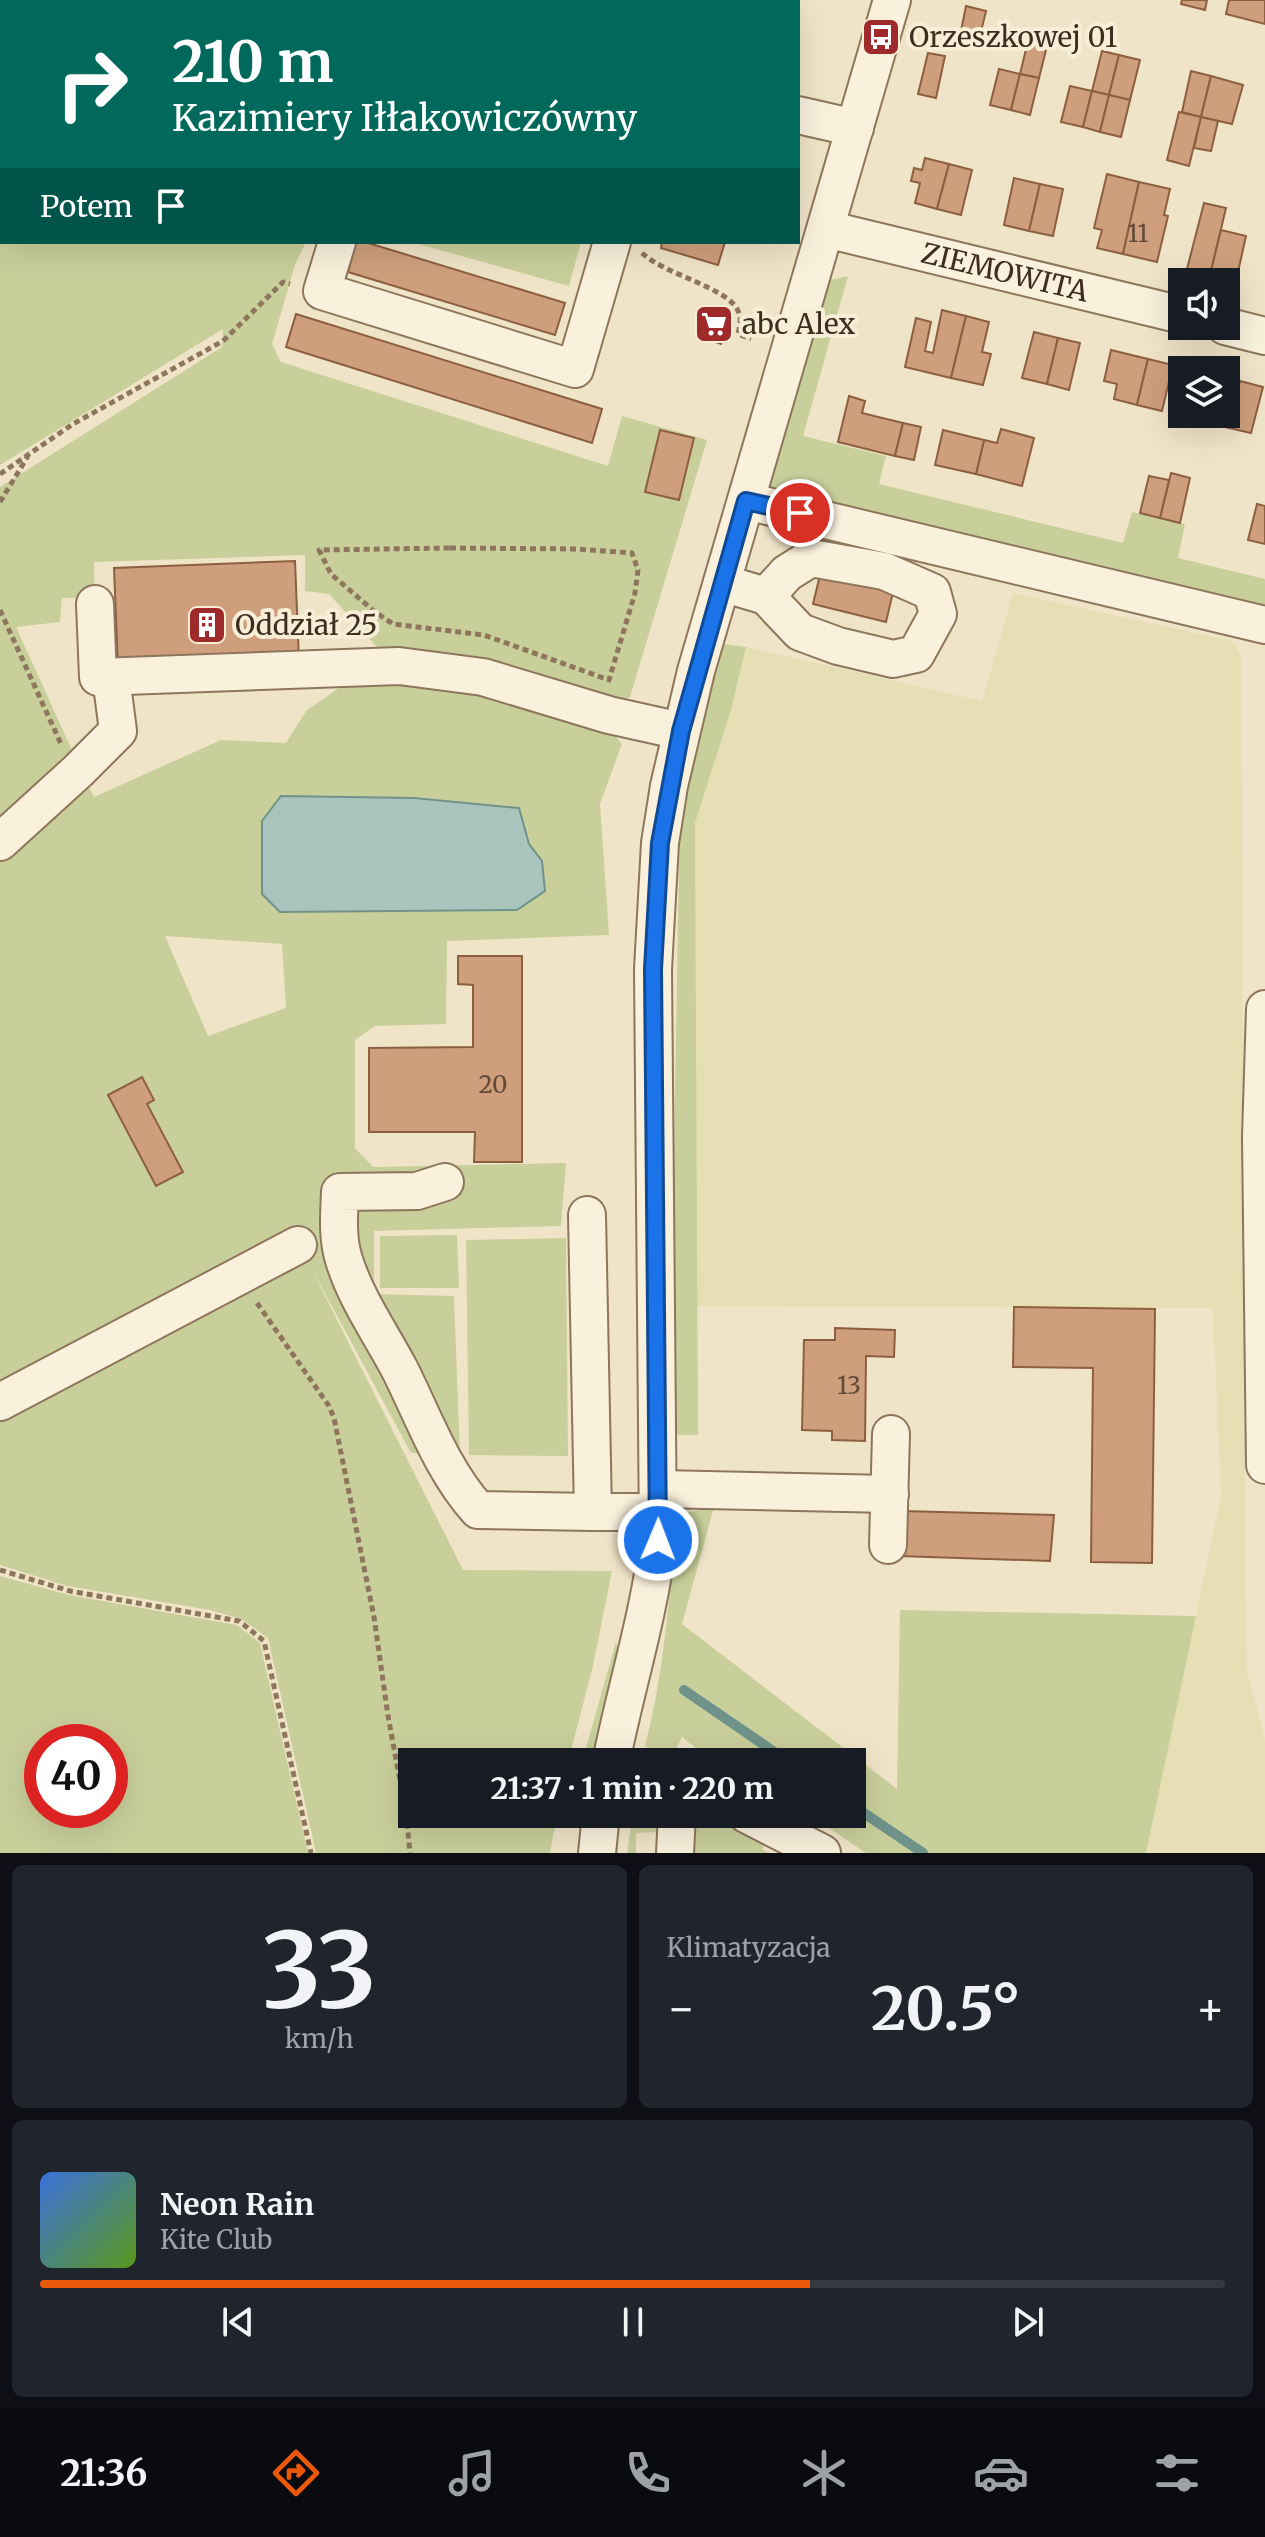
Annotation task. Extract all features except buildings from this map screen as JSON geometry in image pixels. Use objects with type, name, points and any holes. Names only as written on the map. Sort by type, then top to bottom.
[{"type":"street","points":[[614,1748],[652,1589],[659,1501],[653,969],[660,843],[681,731],[892,0]]},
{"type":"street","points":[[800,115],[855,128]]},
{"type":"street","name":"ZIEMOWITA","points":[[826,229],[1168,312]]},
{"type":"street","points":[[336,244],[322,291],[575,369],[626,247]]},
{"type":"street","points":[[1240,330],[1265,336]]},
{"type":"street","points":[[746,501],[1265,625]]},
{"type":"street","points":[[722,583],[766,596]]},
{"type":"street","points":[[95,604],[98,677],[399,666],[483,677],[609,715],[681,731]]},
{"type":"street","points":[[0,842],[118,731],[111,677]]},
{"type":"street","points":[[1265,1009],[1265,1465]]},
{"type":"street","points":[[445,1182],[417,1191],[340,1192],[338,1230],[353,1285],[447,1467],[461,1491],[478,1510],[593,1512],[659,1501],[890,1494]]},
{"type":"street","points":[[587,1215],[593,1512]]},
{"type":"street","points":[[0,1402],[298,1245]]},
{"type":"street","points":[[888,1545],[891,1434]]},
{"type":"street","points":[[597,1853],[600,1828]]},
{"type":"street","points":[[675,1853],[676,1828]]},
{"type":"street","points":[[773,1828],[822,1853]]},
{"type":"path","points":[[626,247],[729,299],[739,313],[738,334],[751,339]]},
{"type":"path","points":[[0,474],[73,424],[223,341],[283,282],[322,291]]},
{"type":"path","points":[[0,502],[31,452]]},
{"type":"path","points":[[498,548],[632,553],[638,570],[635,593],[609,680],[584,672],[484,635],[393,624],[331,574],[319,550],[498,548]]},
{"type":"path","points":[[0,610],[63,748],[64,783]]},
{"type":"path","points":[[248,1290],[329,1406],[334,1418],[374,1617],[410,1853]]},
{"type":"path","points":[[0,1570],[70,1591],[239,1621],[264,1641],[311,1853]]},
{"type":"shaded area","points":[[1013,593],[1232,641],[1241,654],[1246,1667],[1265,1739],[1265,1853],[1146,1853],[1221,1496],[1213,1308],[697,1306],[695,823],[731,710],[746,647],[982,701]]},
{"type":"green space","points":[[0,244],[305,244],[295,265],[272,344],[281,362],[608,466],[622,416],[707,440],[630,697],[612,704],[607,726],[622,744],[600,804],[609,935],[447,941],[446,1024],[375,1026],[355,1040],[355,1148],[373,1167],[566,1163],[561,1226],[374,1231],[374,1294],[454,1296],[460,1456],[411,1453],[309,1264],[463,1570],[612,1571],[593,1666],[572,1748],[398,1748],[398,1828],[554,1828],[550,1853],[316,1853],[268,1638],[241,1619],[210,1610],[67,1586],[0,1565],[0,851],[85,780],[94,797],[221,740],[286,743],[306,711],[350,680],[376,681],[378,648],[329,594],[305,591],[305,555],[94,562],[95,598],[62,598],[60,622],[16,627],[76,759],[0,824],[0,487],[222,347],[223,329],[0,465]],"holes":[[[165,936],[282,944],[286,1008],[208,1036]]]},
{"type":"green space","points":[[418,244],[580,244],[569,286]]},
{"type":"green space","points":[[848,276],[803,436],[886,456],[879,484],[1123,543],[1132,512],[1185,524],[1178,558],[1265,579],[1265,612],[772,492],[769,477],[823,282]]},
{"type":"green space","points":[[724,644],[746,647],[731,710],[695,823],[698,1435],[669,1435],[680,807]]},
{"type":"green space","points":[[457,1235],[459,1288],[380,1288],[380,1236]]},
{"type":"green space","points":[[566,1238],[568,1456],[469,1455],[466,1240]]},
{"type":"green space","points":[[714,1507],[682,1624],[844,1748],[695,1748],[682,1737],[676,1748],[645,1746],[661,1664],[676,1524],[688,1512]]},
{"type":"green space","points":[[0,1576],[69,1595],[237,1625],[260,1643],[308,1853],[0,1853]]},
{"type":"green space","points":[[900,1610],[1196,1616],[1146,1853],[866,1853],[829,1828],[866,1828],[866,1765],[897,1789]]},
{"type":"green space","points":[[616,1642],[618,1651],[595,1748],[586,1748]]},
{"type":"green space","points":[[631,1828],[657,1828],[657,1832],[636,1833],[636,1853],[627,1853]]},
{"type":"green space","points":[[690,1828],[742,1828],[766,1841],[762,1849],[768,1853],[686,1853]]},
{"type":"water","points":[[281,796],[414,798],[519,808],[529,844],[542,861],[545,891],[517,910],[280,912],[262,894],[262,821]]},
{"type":"waterway","points":[[684,1690],[769,1748]]},
{"type":"waterway","points":[[866,1814],[923,1853]]},
{"type":"place","name":"Orzeszkowej 01","points":[[881,37]]},
{"type":"place","name":"abc Alex","points":[[714,324]]},
{"type":"place","name":"Oddział 25","points":[[207,625]]},
{"type":"route","points":[[658,1540],[653,969],[660,843],[669,786],[696,671],[746,501],[800,513]]}]
